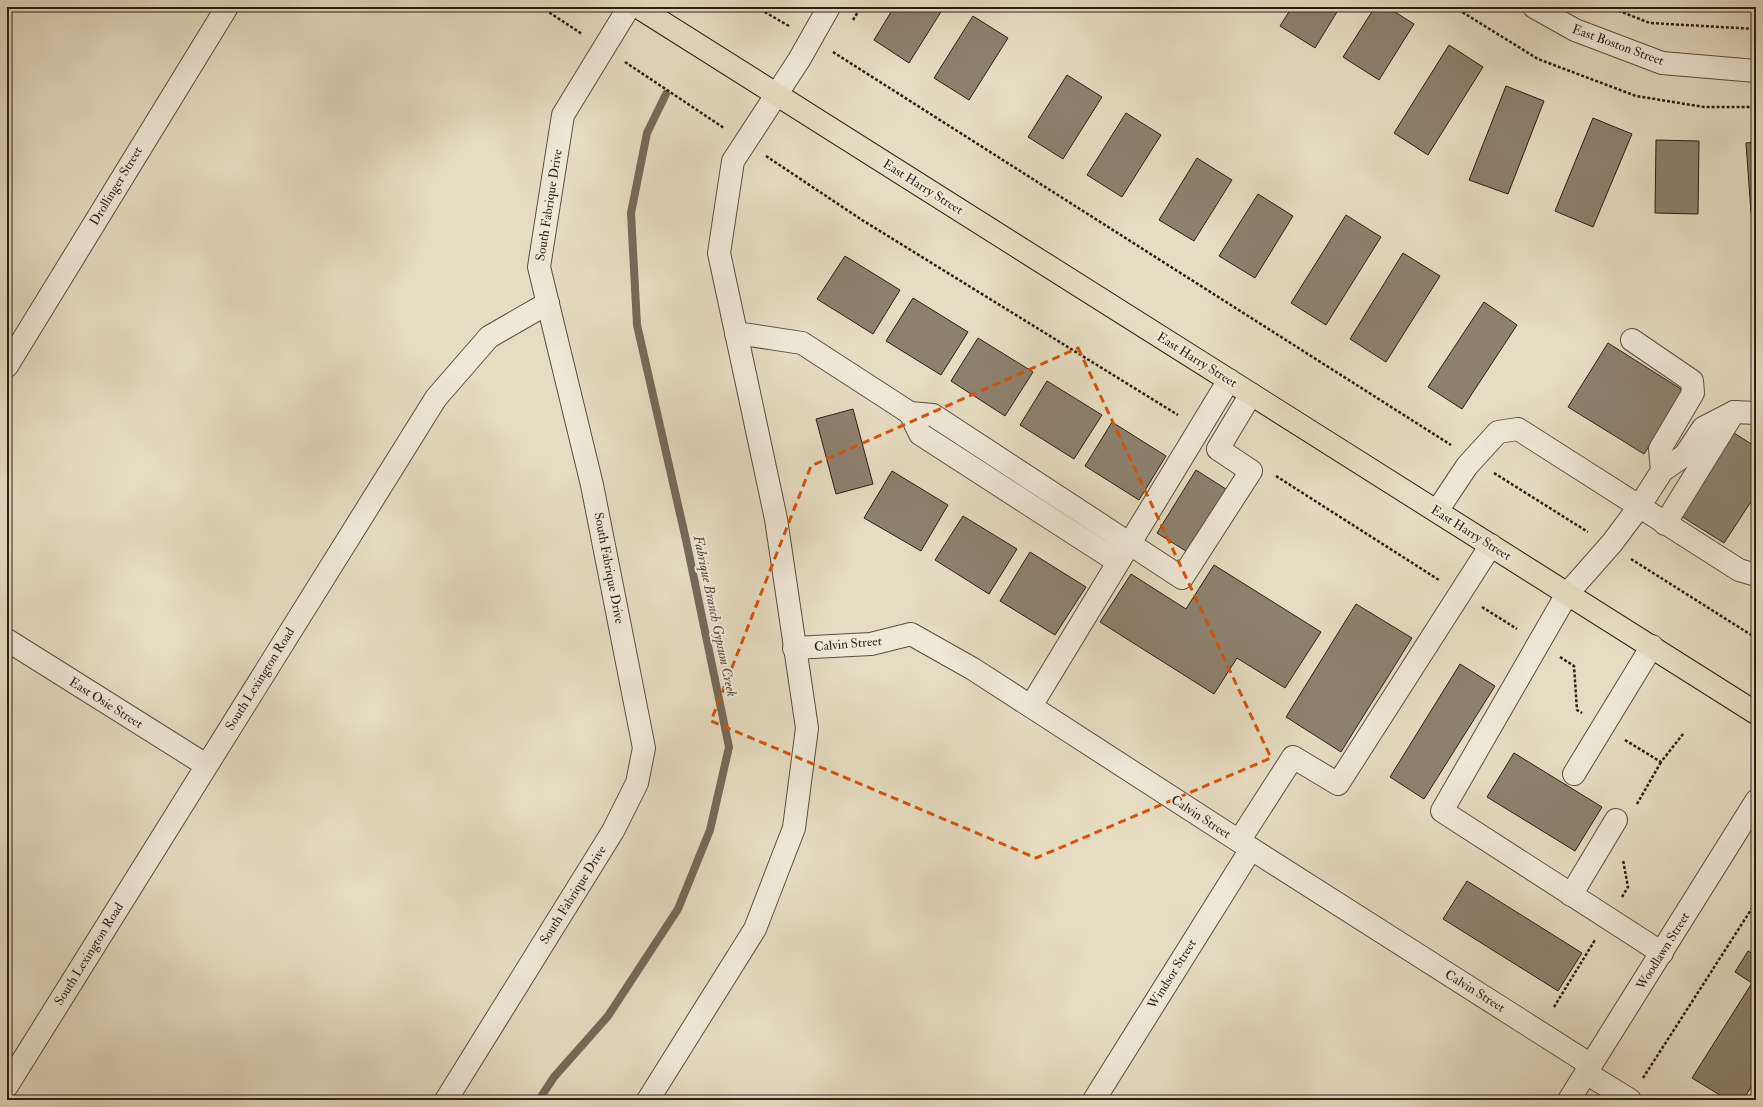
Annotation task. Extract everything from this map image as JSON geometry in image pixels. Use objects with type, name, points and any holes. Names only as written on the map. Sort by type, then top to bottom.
[{"type":"main road","name":"East Harry Street","points":[[638,7],[1756,713]]},
{"type":"street","name":"Drollinger Street","points":[[7,366],[227,7]]},
{"type":"street","name":"South Fabrique Drive","points":[[446,1100],[613,831],[637,783],[644,748],[592,486],[539,267],[563,115],[629,7]]},
{"type":"street","points":[[648,1100],[756,930],[794,828],[807,728],[776,520],[719,253],[733,161],[829,7]]},
{"type":"street","name":"East Boston Street","points":[[1534,7],[1575,30],[1662,63],[1756,71]]},
{"type":"street","name":"South Lexington Road","points":[[7,1086],[436,398],[489,337],[548,303]]},
{"type":"street","points":[[736,333],[802,343],[910,412],[933,415],[1035,482],[1124,553]]},
{"type":"street","points":[[1632,340],[1692,381],[1693,393],[1660,449],[1662,471]]},
{"type":"street","points":[[1031,706],[1229,380]]},
{"type":"street","points":[[910,412],[920,434],[1024,500],[1124,553],[1182,578],[1251,471],[1218,448],[1251,394]]},
{"type":"street","points":[[1665,524],[1734,412]]},
{"type":"street","points":[[1662,953],[1442,811],[1567,594],[1610,545],[1639,507],[1662,471],[1685,454],[1703,428],[1734,412],[1756,412]]},
{"type":"street","points":[[1437,511],[1473,459],[1498,432],[1518,429],[1739,570],[1756,575]]},
{"type":"street","points":[[1024,500],[1035,482]]},
{"type":"street","points":[[1460,593],[1491,545]]},
{"type":"street","name":"Windsor Street","points":[[1094,1100],[1245,845],[1293,757],[1338,784],[1460,593]]},
{"type":"street","name":"Calvin Street","points":[[794,648],[871,644],[912,634],[973,669],[1031,706],[1588,1069],[1630,1100]]},
{"type":"street","name":"East Osie Street","points":[[7,640],[206,765]]},
{"type":"street","points":[[1574,774],[1652,646]]},
{"type":"street","name":"Woodlawn Street","points":[[1569,1100],[1756,801]]},
{"type":"street","points":[[1571,895],[1616,820]]},
{"type":"path","points":[[541,7],[862,220],[1200,429]]},
{"type":"path","points":[[756,7],[811,38],[1756,638]]},
{"type":"path","points":[[1454,7],[1538,59],[1636,96],[1704,107],[1756,107]]},
{"type":"path","points":[[1608,7],[1650,23],[1756,29]]},
{"type":"path","points":[[1273,474],[1574,666],[1577,710],[1661,762]]},
{"type":"path","points":[[1634,809],[1661,762],[1683,734]]},
{"type":"path","points":[[1554,1006],[1628,887],[1622,858]]},
{"type":"path","points":[[1630,1100],[1756,902]]},
{"type":"highlighted area","points":[[1078,348],[1271,758],[1036,858],[711,721],[811,466]]},
{"type":"building","points":[[894,7],[944,7],[909,63],[874,40]]},
{"type":"building","points":[[1292,7],[1340,7],[1315,48],[1280,26]]},
{"type":"building","points":[[1375,7],[1387,7],[1414,24],[1379,80],[1343,57]]},
{"type":"building","points":[[973,16],[1008,38],[969,100],[934,78]]},
{"type":"building","points":[[1449,45],[1483,67],[1428,155],[1394,133]]},
{"type":"building","points":[[1067,75],[1102,97],[1063,159],[1028,137]]},
{"type":"building","points":[[1506,86],[1544,101],[1508,194],[1469,180]]},
{"type":"building","points":[[1126,113],[1161,135],[1122,197],[1087,175]]},
{"type":"building","points":[[1593,118],[1632,134],[1593,227],[1555,211]]},
{"type":"building","points":[[1656,140],[1699,141],[1698,214],[1655,213]]},
{"type":"building","points":[[1756,142],[1756,213],[1751,213],[1746,143]]},
{"type":"building","points":[[1197,158],[1232,180],[1194,241],[1159,220]]},
{"type":"building","points":[[1258,194],[1293,216],[1255,278],[1219,256]]},
{"type":"building","points":[[1346,215],[1381,237],[1326,325],[1291,303]]},
{"type":"building","points":[[1403,253],[1440,276],[1386,362],[1350,339]]},
{"type":"building","points":[[845,256],[900,290],[873,334],[817,299]]},
{"type":"building","points":[[913,298],[968,332],[941,375],[886,341]]},
{"type":"building","points":[[1484,302],[1517,325],[1462,409],[1428,387]]},
{"type":"building","points":[[978,338],[1033,372],[1005,416],[951,381]]},
{"type":"building","points":[[1608,343],[1684,391],[1644,454],[1568,407]]},
{"type":"building","points":[[1047,381],[1102,415],[1074,459],[1020,425]]},
{"type":"building","points":[[853,409],[873,484],[836,494],[816,419]]},
{"type":"building","points":[[1112,422],[1166,456],[1139,500],[1085,466]]},
{"type":"building","points":[[1734,433],[1756,447],[1756,494],[1724,543],[1681,516]]},
{"type":"building","points":[[1196,470],[1229,491],[1189,553],[1157,533]]},
{"type":"building","points":[[892,471],[948,505],[921,551],[864,518]]},
{"type":"building","points":[[963,516],[1017,549],[989,594],[935,560]]},
{"type":"building","points":[[1030,552],[1086,587],[1055,635],[1000,601]]},
{"type":"building","points":[[1214,565],[1321,632],[1285,688],[1237,658],[1214,694],[1100,622],[1131,574],[1186,609]]},
{"type":"building","points":[[1356,604],[1412,638],[1341,752],[1286,717]]},
{"type":"building","points":[[1460,664],[1495,686],[1424,799],[1390,777]]},
{"type":"building","points":[[1514,753],[1602,807],[1575,851],[1487,797]]},
{"type":"building","points":[[1467,881],[1582,953],[1558,991],[1443,919]]},
{"type":"building","points":[[1748,951],[1756,956],[1756,1079],[1743,1100],[1728,1100],[1692,1078],[1752,983],[1735,972]]},
{"type":"waterway","name":"Fabrique Branch Gypsum Creek","points":[[539,1100],[554,1077],[608,1016],[678,909],[710,830],[729,747],[686,540],[637,325],[631,213],[647,133],[666,94]]}]
